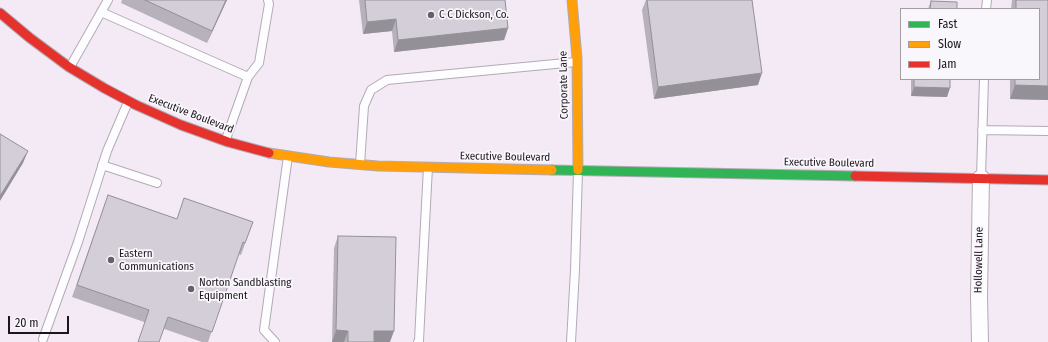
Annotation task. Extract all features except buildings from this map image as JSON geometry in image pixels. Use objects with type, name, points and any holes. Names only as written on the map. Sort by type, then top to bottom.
[{"type":"street","name":"Corporate Lane","points":[[572,0],[577,62],[578,170]]},
{"type":"street","name":"Executive Boulevard","points":[[4,19],[69,67],[129,101],[181,125],[226,141],[264,152],[329,162],[378,166],[1048,180]]},
{"type":"street","name":"Hollowell Lane","points":[[980,342],[979,297],[981,178]]},
{"type":"lane","points":[[69,67],[108,0]]},
{"type":"lane","points":[[226,141],[248,76],[259,63],[269,4],[268,0]]},
{"type":"lane","points":[[101,12],[248,76]]},
{"type":"lane","points":[[360,165],[364,106],[371,90],[387,80],[577,62]]},
{"type":"lane","points":[[981,178],[984,80]]},
{"type":"lane","points":[[43,339],[78,242],[107,151],[129,101]]},
{"type":"lane","points":[[982,130],[1048,131]]},
{"type":"lane","points":[[274,342],[264,330],[288,155]]},
{"type":"lane","points":[[102,165],[157,183]]},
{"type":"lane","points":[[418,342],[428,167]]},
{"type":"lane","points":[[570,342],[575,270],[578,170]]},
{"type":"traffic: fast","points":[[552,170],[855,176]]},
{"type":"traffic: slow","points":[[572,0],[577,58],[578,170]]},
{"type":"traffic: slow","points":[[269,153],[329,162],[378,166],[552,170]]},
{"type":"traffic: jam","points":[[0,13],[69,67],[136,105],[181,125],[228,142],[269,153]]},
{"type":"traffic: jam","points":[[855,176],[1048,180]]},
{"type":"place","name":"C C Dickson, Co.","points":[[431,15]]},
{"type":"place","name":"Eastern Communications","points":[[111,260]]},
{"type":"place","name":"Norton Sandblasting Equipment","points":[[191,289]]}]
